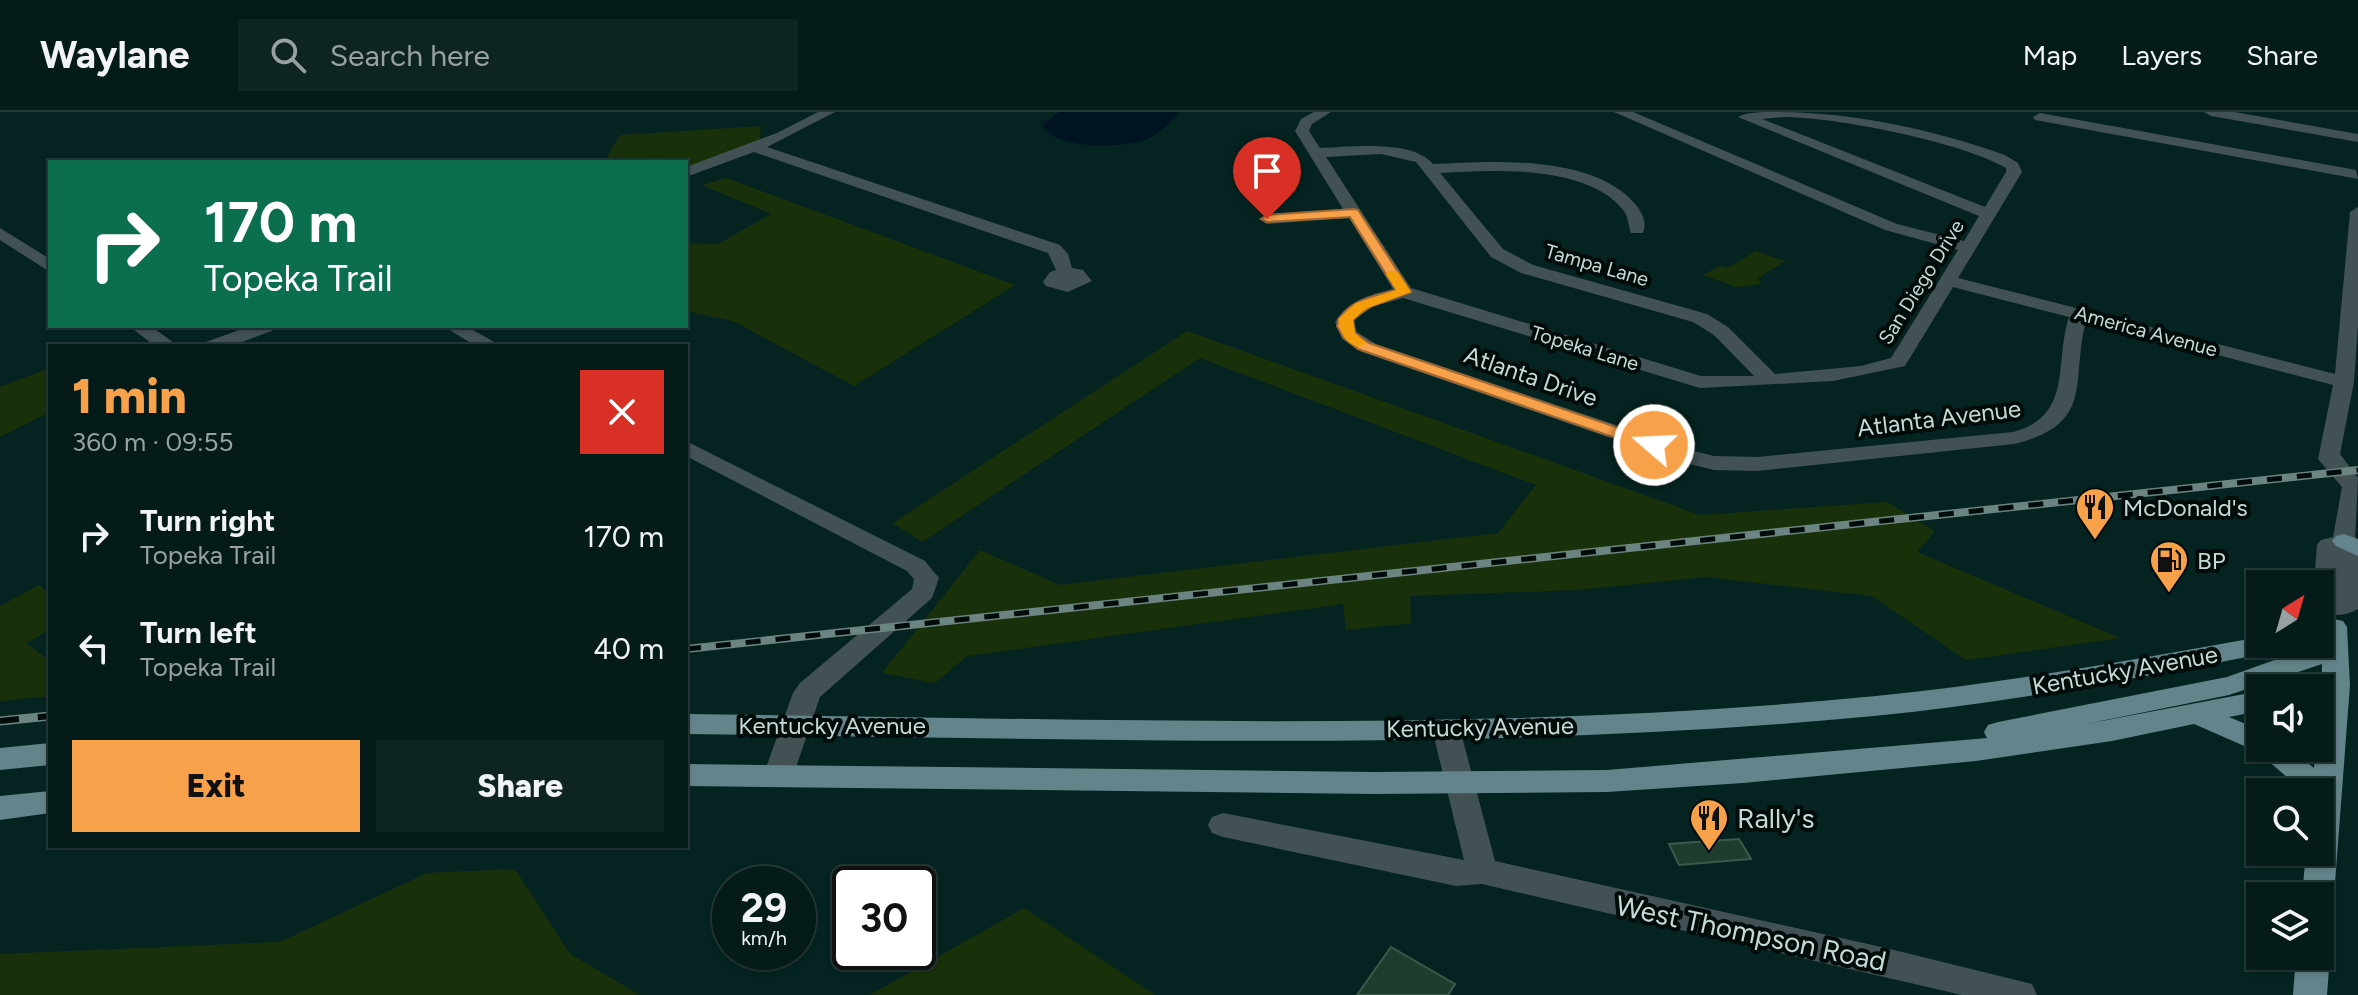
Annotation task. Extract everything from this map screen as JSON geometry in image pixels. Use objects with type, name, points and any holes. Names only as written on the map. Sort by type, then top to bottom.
[{"type":"main road","name":"Kentucky Avenue","points":[[688,724],[1446,729],[1738,718],[1904,703],[2121,673],[2246,648]]},
{"type":"main road","points":[[1956,753],[1976,735],[2169,700],[2264,677],[2339,650],[2326,778]]},
{"type":"main road","name":"Kentucky Avenue","points":[[688,775],[1607,781],[1956,753],[2112,731],[2246,704]]},
{"type":"main road","points":[[2196,714],[2246,736]]},
{"type":"main road","points":[[0,759],[48,754]]},
{"type":"main road","points":[[2287,762],[2307,778]]},
{"type":"main road","points":[[0,808],[48,802]]},
{"type":"main road","points":[[2310,995],[2312,970]]},
{"type":"street","points":[[688,171],[799,128],[828,112]]},
{"type":"street","points":[[1324,112],[1306,122],[1302,129],[1404,292]]},
{"type":"street","points":[[1621,112],[1891,227],[1968,247]]},
{"type":"street","points":[[1732,112],[1988,214]]},
{"type":"street","name":"San Diego Drive","points":[[1747,118],[1777,112],[1809,114],[1973,147],[2003,157],[2012,164],[2014,171],[1902,357],[1891,366],[1769,380]]},
{"type":"street","points":[[2211,112],[2358,138]]},
{"type":"street","points":[[2296,112],[2342,120]]},
{"type":"street","points":[[2040,117],[2357,176]]},
{"type":"street","points":[[754,147],[1054,249],[1060,254],[1065,273]]},
{"type":"street","points":[[1316,153],[1389,150],[1417,158],[1431,169],[1509,167],[1570,176],[1600,187],[1623,201],[1635,214],[1637,230]]},
{"type":"street","name":"Tampa Lane","points":[[1431,169],[1497,253],[1506,259],[1527,269],[1700,318],[1721,331],[1769,380]]},
{"type":"street","points":[[2339,650],[2348,605],[2348,545],[2353,486],[2329,459],[2329,454],[2344,382],[2358,212]]},
{"type":"street","points":[[1267,219],[1354,213]]},
{"type":"street","points":[[0,233],[48,266]]},
{"type":"street","name":"America Avenue","points":[[1946,283],[2057,314],[2078,316],[2344,382]]},
{"type":"street","name":"Topeka Lane","points":[[1404,292],[1685,379],[1716,383],[1769,380]]},
{"type":"street","name":"Atlanta Drive","points":[[1404,292],[1367,303],[1346,317],[1344,326],[1349,335],[1369,348],[1682,455],[1719,463]]},
{"type":"street","name":"Atlanta Avenue","points":[[1719,463],[1772,463],[2014,438],[2035,433],[2051,423],[2071,375],[2070,335],[2078,316]]},
{"type":"street","points":[[141,328],[165,344]]},
{"type":"street","points":[[218,344],[262,328]]},
{"type":"street","points":[[456,328],[487,344]]},
{"type":"street","points":[[688,448],[916,566],[927,578],[923,592],[814,686],[803,700],[778,776]]},
{"type":"street","points":[[1446,729],[1482,871]]},
{"type":"street","name":"West Thompson Road","points":[[1223,825],[1456,873],[1482,871],[1647,911],[1869,957],[2020,995]]},
{"type":"green space","points":[[761,126],[759,142],[688,167],[688,160],[657,157],[605,160],[620,135]]},
{"type":"green space","points":[[726,178],[1015,285],[854,386],[733,321],[688,311],[688,243],[718,244],[771,214],[702,185]]},
{"type":"green space","points":[[1756,251],[1785,261],[1758,278],[1761,283],[1757,285],[1736,287],[1703,275],[1720,266],[1728,268]]},
{"type":"green space","points":[[1187,331],[1700,515],[1887,502],[1935,531],[1917,552],[2120,638],[1966,660],[1872,596],[1707,577],[1576,590],[1410,596],[1411,623],[1346,630],[1343,604],[967,656],[935,683],[882,673],[980,550],[1060,585],[1498,533],[1536,485],[1200,358],[922,542],[893,523]]},
{"type":"green space","points":[[48,369],[48,413],[0,437],[0,387]]},
{"type":"green space","points":[[39,585],[48,592],[48,631],[26,643],[48,660],[48,696],[0,701],[0,606]]},
{"type":"green space","points":[[515,869],[570,954],[640,995],[0,995],[0,954],[280,942],[427,873]]},
{"type":"green space","points":[[1024,908],[1155,995],[870,995],[914,970],[936,970],[936,958]]},
{"type":"water","points":[[1059,112],[1179,112],[1150,138],[1128,144],[1086,145],[1060,139],[1042,125]]},
{"type":"building","name":"Rally's","points":[[1739,839],[1751,859],[1679,865],[1669,844]]},
{"type":"building","points":[[1391,947],[1455,984],[1448,995],[1357,995]]},
{"type":"railway","points":[[688,649],[2358,470]]},
{"type":"railway","points":[[0,721],[48,716]]},
{"type":"slow traffic","points":[[1359,343],[1349,335],[1344,326],[1345,319],[1360,306],[1404,292],[1393,274]]},
{"type":"place","name":"McDonald's","points":[[2095,541]]},
{"type":"place","name":"BP","points":[[2169,594]]},
{"type":"place","name":"Rally's","points":[[1709,852]]},
{"type":"route","points":[[1267,219],[1354,213],[1404,292],[1367,303],[1349,313],[1344,326],[1349,335],[1363,346],[1654,445]]}]
